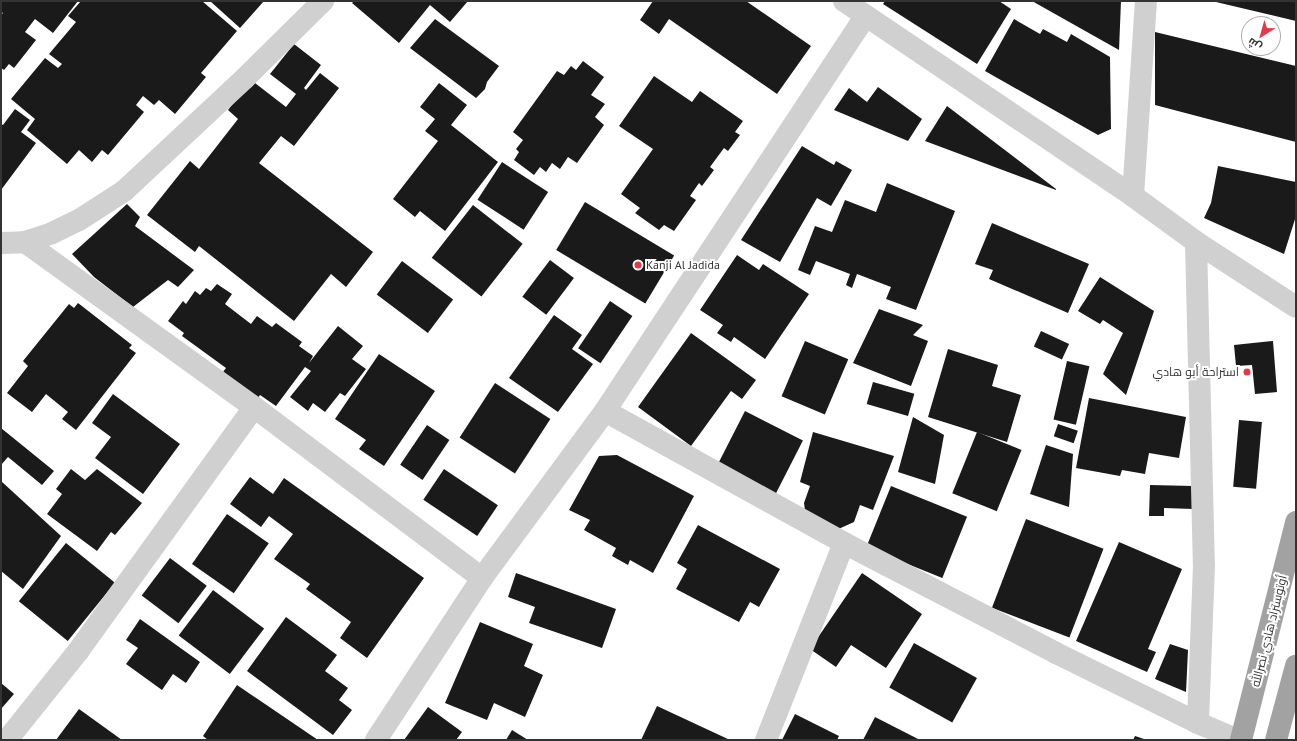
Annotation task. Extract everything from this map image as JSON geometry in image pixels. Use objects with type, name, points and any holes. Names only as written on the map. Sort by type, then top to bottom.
[{"type":"highway","name":"أوتوستراد هادي نصرالله","points":[[1241,740],[1296,522]]},
{"type":"highway","points":[[1276,740],[1296,666]]},
{"type":"street","points":[[1,243],[26,242],[52,233],[79,220],[124,191],[245,78],[323,1]]},
{"type":"street","points":[[844,1],[865,17],[1133,196],[1196,242],[1296,307]]},
{"type":"street","points":[[1133,196],[1146,1]]},
{"type":"street","points":[[376,740],[482,578],[605,411],[865,17]]},
{"type":"street","points":[[26,242],[254,407],[482,578]]},
{"type":"street","points":[[1196,242],[1204,566],[1198,723]]},
{"type":"street","points":[[7,740],[79,650],[254,407]]},
{"type":"street","points":[[605,411],[844,543],[1049,649],[1198,723],[1238,740]]},
{"type":"street","points":[[766,740],[844,543]]},
{"type":"building","points":[[1,1],[78,1],[53,33],[35,19],[25,32],[36,40],[14,68],[9,64],[4,70],[1,68],[1,15],[3,13],[1,12]]},
{"type":"building","points":[[81,1],[202,1],[237,31],[201,73],[206,77],[175,114],[159,100],[154,105],[143,96],[136,105],[144,112],[108,155],[102,150],[92,162],[79,150],[67,164],[27,130],[35,119],[11,99],[45,58],[58,68],[62,64],[49,54],[76,22],[68,16]]},
{"type":"building","points":[[210,1],[264,1],[240,28]]},
{"type":"building","points":[[354,1],[468,1],[450,22],[430,5],[399,43],[352,3]]},
{"type":"building","points":[[653,1],[746,1],[811,46],[777,94],[669,19],[659,34],[640,20]]},
{"type":"building","points":[[885,1],[999,1],[1011,9],[977,64],[883,4]]},
{"type":"building","points":[[1032,1],[1121,1],[1119,50]]},
{"type":"building","points":[[1296,1],[1296,21],[1281,17],[1281,16],[1275,16],[1216,2]]},
{"type":"building","points":[[435,19],[499,66],[487,82],[485,89],[476,98],[410,48]]},
{"type":"building","points":[[1014,19],[1040,34],[1043,29],[1067,42],[1071,34],[1110,57],[1111,129],[1098,135],[985,71]]},
{"type":"building","points":[[1155,32],[1241,53],[1241,56],[1255,56],[1296,66],[1296,142],[1155,105]]},
{"type":"building","points":[[294,44],[321,65],[304,88],[306,90],[320,73],[339,88],[294,146],[281,136],[259,163],[373,252],[346,287],[331,274],[294,321],[199,246],[195,252],[147,215],[190,161],[199,169],[238,119],[228,110],[251,80],[286,107],[296,94],[270,74]]},
{"type":"building","points":[[583,61],[604,77],[591,95],[605,104],[595,117],[604,125],[577,163],[568,157],[560,169],[552,163],[546,172],[540,167],[534,175],[514,160],[519,152],[516,149],[523,140],[513,132],[557,71],[564,75],[571,66],[576,70]]},
{"type":"building","points":[[654,76],[692,102],[700,91],[743,121],[735,132],[740,135],[728,151],[724,148],[710,167],[714,170],[702,186],[699,183],[690,196],[696,200],[674,231],[664,225],[659,230],[635,213],[640,208],[621,194],[653,149],[619,126]]},
{"type":"building","points":[[439,83],[467,105],[451,125],[498,162],[445,231],[420,211],[415,217],[393,199],[438,141],[425,131],[435,119],[420,107]]},
{"type":"building","points":[[878,87],[922,119],[908,141],[834,110],[849,88],[867,102]]},
{"type":"building","points":[[947,106],[1056,189],[1056,190],[925,141]]},
{"type":"building","points":[[15,109],[30,120],[21,132],[36,143],[1,190],[1,124],[3,125]]},
{"type":"building","points":[[802,146],[834,165],[836,161],[852,170],[831,206],[817,198],[780,262],[741,240]]},
{"type":"building","points":[[502,162],[548,192],[524,230],[477,200]]},
{"type":"building","points":[[1218,166],[1296,182],[1296,216],[1284,254],[1204,218],[1211,203]]},
{"type":"building","points":[[887,183],[955,211],[916,310],[886,299],[891,287],[857,274],[852,288],[846,285],[850,274],[816,261],[810,275],[798,270],[815,226],[832,232],[845,200],[876,212]]},
{"type":"building","points":[[585,202],[674,256],[645,304],[556,250]]},
{"type":"building","points":[[127,204],[140,217],[135,226],[194,270],[178,287],[168,280],[133,307],[94,277],[72,254]]},
{"type":"building","points":[[473,205],[523,244],[481,297],[432,258]]},
{"type":"building","points":[[992,223],[1089,264],[1068,313],[989,279],[993,270],[975,264]]},
{"type":"building","points":[[737,255],[759,270],[763,264],[809,294],[765,359],[734,337],[731,342],[717,333],[723,325],[700,310]]},
{"type":"building","points":[[550,260],[574,278],[546,315],[522,297]]},
{"type":"building","points":[[402,261],[453,300],[428,333],[377,295]]},
{"type":"building","points":[[1100,277],[1154,311],[1126,395],[1103,374],[1123,333],[1103,320],[1100,324],[1078,311]]},
{"type":"building","points":[[217,284],[232,294],[225,304],[251,324],[257,316],[272,327],[276,323],[302,342],[299,346],[313,356],[309,363],[338,326],[363,346],[352,359],[366,369],[345,396],[340,393],[325,412],[313,403],[308,411],[290,397],[311,371],[305,367],[276,406],[260,395],[258,398],[223,372],[226,368],[182,336],[184,333],[168,321],[183,301],[186,304],[195,291],[200,295],[206,288],[211,291]]},
{"type":"building","points":[[610,301],[632,316],[601,363],[578,348]]},
{"type":"building","points":[[78,303],[132,345],[129,348],[136,353],[76,430],[62,419],[68,412],[46,394],[32,412],[7,393],[28,366],[23,361],[69,304],[74,308]]},
{"type":"building","points":[[879,309],[923,325],[913,335],[928,341],[911,386],[853,363]]},
{"type":"building","points":[[554,315],[582,335],[572,349],[593,364],[558,412],[509,378]]},
{"type":"building","points":[[1041,331],[1069,344],[1062,360],[1034,346]]},
{"type":"building","points":[[691,333],[756,380],[742,399],[731,391],[691,446],[638,407]]},
{"type":"building","points":[[805,341],[848,359],[825,415],[782,396]]},
{"type":"building","points":[[1273,341],[1277,392],[1255,394],[1252,365],[1236,366],[1234,345]]},
{"type":"building","points":[[948,349],[998,365],[992,386],[1021,395],[1007,442],[928,417]]},
{"type":"building","points":[[379,354],[435,391],[384,466],[359,449],[366,440],[335,419]]},
{"type":"building","points":[[1067,361],[1089,366],[1076,425],[1054,419]]},
{"type":"building","points":[[873,382],[914,394],[908,416],[867,404]]},
{"type":"building","points":[[495,383],[550,419],[515,473],[460,438]]},
{"type":"building","points":[[113,394],[180,444],[143,494],[95,458],[111,437],[92,423]]},
{"type":"building","points":[[1089,398],[1186,417],[1179,458],[1149,453],[1145,474],[1122,470],[1120,476],[1076,468]]},
{"type":"building","points":[[745,411],[803,441],[775,495],[717,465]]},
{"type":"building","points":[[913,417],[944,435],[935,484],[898,472]]},
{"type":"building","points":[[1239,420],[1262,422],[1256,489],[1233,487]]},
{"type":"building","points":[[1058,424],[1078,431],[1074,443],[1054,436]]},
{"type":"building","points":[[427,425],[449,440],[423,480],[400,465]]},
{"type":"building","points":[[1,428],[54,471],[42,485],[8,457],[1,465]]},
{"type":"building","points":[[813,432],[894,456],[873,510],[860,505],[854,522],[834,531],[806,518],[804,503],[810,486],[800,482]]},
{"type":"building","points":[[977,432],[1022,450],[997,511],[952,493]]},
{"type":"building","points":[[1046,445],[1073,454],[1069,507],[1030,494]]},
{"type":"building","points":[[617,455],[694,496],[653,573],[630,560],[628,565],[612,556],[616,548],[584,530],[590,520],[569,510],[599,456]]},
{"type":"building","points":[[71,469],[85,480],[97,469],[142,503],[115,535],[111,532],[97,551],[47,514],[62,494],[56,489]]},
{"type":"building","points":[[444,469],[498,505],[477,536],[423,500]]},
{"type":"building","points":[[250,477],[273,494],[284,478],[424,578],[367,658],[340,638],[351,622],[306,589],[310,584],[274,559],[293,534],[269,516],[261,527],[230,504]]},
{"type":"building","points":[[1,481],[61,536],[23,589],[1,571]]},
{"type":"building","points":[[1150,485],[1193,486],[1193,509],[1164,508],[1164,516],[1149,516]]},
{"type":"building","points":[[891,486],[967,517],[942,578],[866,547]]},
{"type":"building","points":[[227,514],[269,543],[234,593],[192,564]]},
{"type":"building","points":[[1026,519],[1103,549],[1069,637],[992,608]]},
{"type":"building","points":[[698,525],[780,569],[759,607],[750,602],[739,622],[676,589],[687,569],[677,563]]},
{"type":"building","points":[[1119,542],[1182,569],[1148,649],[1156,652],[1147,672],[1076,641]]},
{"type":"building","points":[[66,543],[115,583],[68,641],[19,601]]},
{"type":"building","points":[[170,558],[207,586],[178,623],[142,596]]},
{"type":"building","points":[[516,573],[616,609],[602,648],[529,623],[535,607],[508,597]]},
{"type":"building","points":[[862,573],[922,614],[886,668],[851,645],[836,667],[810,649]]},
{"type":"building","points":[[213,590],[264,629],[230,674],[179,636]]},
{"type":"building","points":[[286,617],[337,655],[325,671],[348,688],[339,700],[352,710],[333,735],[247,671]]},
{"type":"building","points":[[140,619],[200,662],[186,683],[173,674],[162,690],[126,664],[138,648],[126,640]]},
{"type":"building","points":[[480,622],[533,644],[524,666],[543,675],[525,717],[494,703],[487,720],[445,703]]},
{"type":"building","points":[[914,643],[977,678],[952,723],[889,688]]},
{"type":"building","points":[[1170,644],[1188,650],[1186,692],[1155,679]]},
{"type":"building","points":[[1,683],[14,694],[1,709]]},
{"type":"building","points":[[237,685],[318,740],[208,740],[203,736]]},
{"type":"building","points":[[657,706],[730,740],[641,740]]},
{"type":"building","points":[[428,707],[462,732],[456,740],[404,740]]},
{"type":"building","points":[[79,709],[122,740],[56,740]]},
{"type":"building","points":[[795,714],[839,736],[837,740],[782,740]]},
{"type":"building","points":[[875,717],[920,740],[863,740]]},
{"type":"building","points":[[512,730],[528,740],[506,740]]},
{"type":"building","points":[[1135,736],[1147,740],[1133,740]]},
{"type":"place","name":"Kanji Al Jadida","points":[[638,265]]},
{"type":"place","name":"استراحة أبو هادي","points":[[1247,372]]}]
